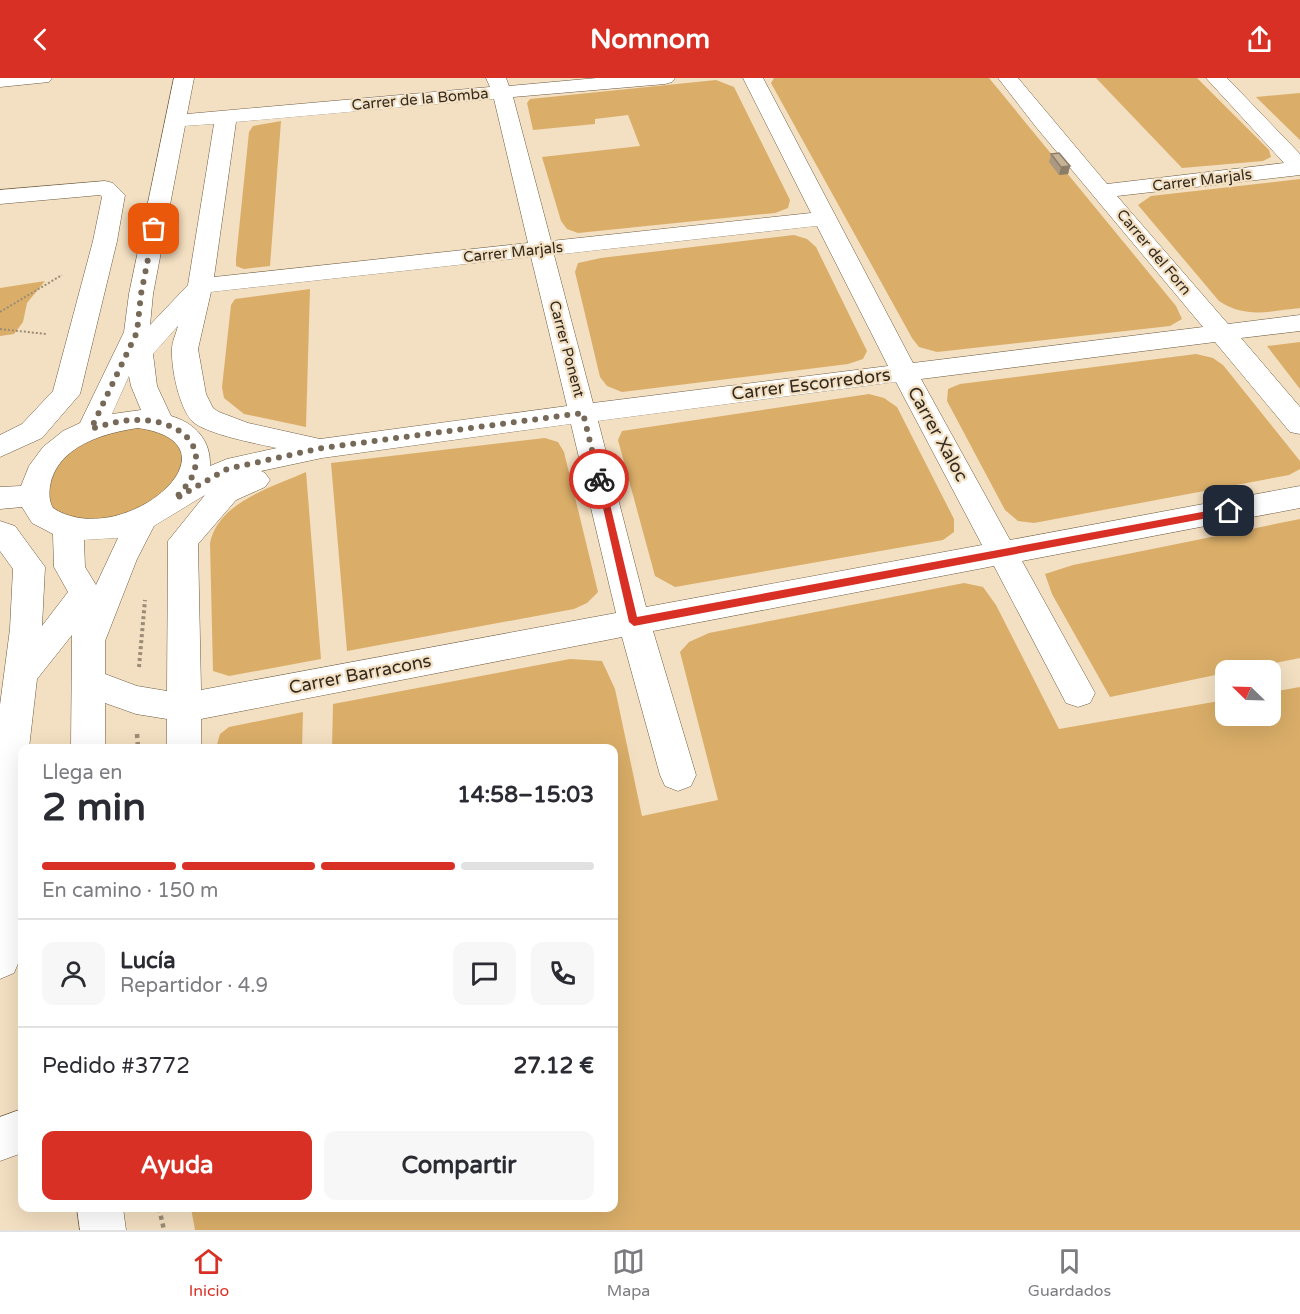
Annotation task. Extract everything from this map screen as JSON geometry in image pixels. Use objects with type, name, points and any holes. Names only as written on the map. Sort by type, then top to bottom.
[{"type":"street","points":[[0,81],[42,78]]},
{"type":"street","points":[[160,422],[144,386],[133,351],[141,294],[184,78]]},
{"type":"street","name":"Carrer de la Bomba","points":[[175,121],[499,85],[665,78]]},
{"type":"street","name":"Carrer Xaloc","points":[[753,78],[904,372],[1078,693]]},
{"type":"street","name":"Carrer del Forn","points":[[1008,78],[1043,123],[1300,425]]},
{"type":"street","points":[[1216,78],[1300,167]]},
{"type":"street","name":"Carrer Ponent","points":[[499,85],[634,622]]},
{"type":"street","name":"Carrer Escorredors","points":[[226,116],[200,286],[185,349],[192,394],[202,414],[243,431],[322,448]]},
{"type":"street","points":[[0,197],[123,186],[167,164]]},
{"type":"street","name":"Carrer Marjals","points":[[1103,191],[1300,167]]},
{"type":"street","points":[[0,447],[32,431],[66,394],[105,241],[123,186]]},
{"type":"street","name":"Carrer Marjals","points":[[200,286],[826,218]]},
{"type":"street","points":[[91,429],[133,351],[200,286]]},
{"type":"street","points":[[85,318],[133,351]]},
{"type":"street","name":"Carrer Escorredors","points":[[175,499],[227,469],[322,448],[1300,323]]},
{"type":"street","points":[[138,420],[160,422],[179,429],[191,441],[196,454],[195,468],[188,484],[175,499],[142,519],[116,528],[91,530],[68,528],[44,516],[33,496],[35,478],[45,461],[65,442],[91,429],[115,422],[138,420]]},
{"type":"street","name":"Carrer Escorredors","points":[[191,441],[213,446],[322,448]]},
{"type":"street","points":[[184,744],[183,541],[226,493],[322,448]]},
{"type":"street","points":[[0,469],[45,461]]},
{"type":"street","points":[[0,498],[33,496]]},
{"type":"street","name":"Carrer Barracons","points":[[88,682],[136,700],[184,708],[1300,497]]},
{"type":"street","points":[[89,642],[122,559],[142,519]]},
{"type":"street","points":[[68,528],[70,567],[85,594],[89,642],[88,744]]},
{"type":"street","points":[[0,532],[4,534],[29,567],[21,674],[6,757],[0,959]]},
{"type":"street","points":[[21,674],[85,594]]},
{"type":"street","points":[[634,622],[678,775]]},
{"type":"street","points":[[0,1139],[18,1132]]},
{"type":"street","points":[[101,1212],[103,1230]]},
{"type":"path","points":[[0,312],[62,275]]},
{"type":"path","points":[[0,329],[46,334]]},
{"type":"path","points":[[160,1212],[164,1230]]},
{"type":"shaded area","points":[[774,78],[989,78],[1176,306],[1182,319],[1170,326],[937,352],[919,347],[771,83]]},
{"type":"shaded area","points":[[1096,78],[1197,78],[1269,150],[1271,157],[1263,161],[1182,168]]},
{"type":"shaded area","points":[[716,80],[734,87],[790,200],[788,208],[775,213],[578,233],[567,229],[561,221],[542,157],[640,146],[628,115],[595,119],[595,124],[533,130],[527,103],[530,99]]},
{"type":"shaded area","points":[[1300,93],[1300,140],[1256,97]]},
{"type":"shaded area","points":[[281,121],[270,266],[244,269],[236,266],[236,259],[249,132],[253,126]]},
{"type":"shaded area","points":[[1300,179],[1300,308],[1248,312],[1229,307],[1219,301],[1138,205],[1151,196]]},
{"type":"shaded area","points":[[794,235],[807,239],[816,247],[867,351],[863,359],[848,364],[622,392],[607,386],[600,377],[575,272],[578,263],[601,258]]},
{"type":"shaded area","points":[[45,281],[27,303],[23,322],[14,334],[0,336],[0,288]]},
{"type":"shaded area","points":[[310,289],[306,427],[244,414],[224,398],[222,387],[231,305],[235,299]]},
{"type":"shaded area","points":[[1300,342],[1300,389],[1267,346]]},
{"type":"shaded area","points":[[1196,354],[1213,358],[1223,365],[1300,461],[1300,469],[1289,475],[1034,523],[1018,521],[1005,510],[947,401],[948,389],[960,384]]},
{"type":"shaded area","points":[[869,394],[884,398],[897,407],[954,519],[954,532],[943,540],[675,587],[655,576],[618,440],[622,431]]},
{"type":"shaded area","points":[[138,420],[196,454],[154,514],[54,523],[35,478],[45,461]]},
{"type":"shaded area","points":[[545,438],[558,442],[564,452],[598,592],[587,603],[574,609],[347,651],[331,463]]},
{"type":"shaded area","points":[[306,472],[321,659],[229,676],[213,671],[210,543],[215,529],[235,506],[263,490]]},
{"type":"shaded area","points":[[1300,519],[1300,658],[1281,662],[1215,660],[1215,675],[1110,697],[1052,594],[1045,574],[1073,565]]},
{"type":"shaded area","points":[[964,583],[983,587],[996,605],[1059,729],[1215,702],[1215,726],[1281,726],[1281,690],[1300,687],[1300,1230],[195,1230],[192,1212],[618,1212],[618,744],[332,744],[333,704],[570,659],[602,661],[615,689],[642,816],[718,800],[680,652],[689,642],[709,633]]},
{"type":"shaded area","points":[[303,712],[302,744],[217,744],[220,734],[229,727]]},
{"type":"building","points":[[1059,153],[1070,166],[1061,167],[1051,154]]},
{"type":"way so far","points":[[154,229],[141,294],[137,332],[91,429],[115,422],[138,420],[160,422],[179,429],[191,441],[196,454],[195,468],[188,484],[175,499],[227,469],[322,448],[583,413],[599,479]]},
{"type":"route","points":[[599,479],[634,622],[1229,511]]}]
